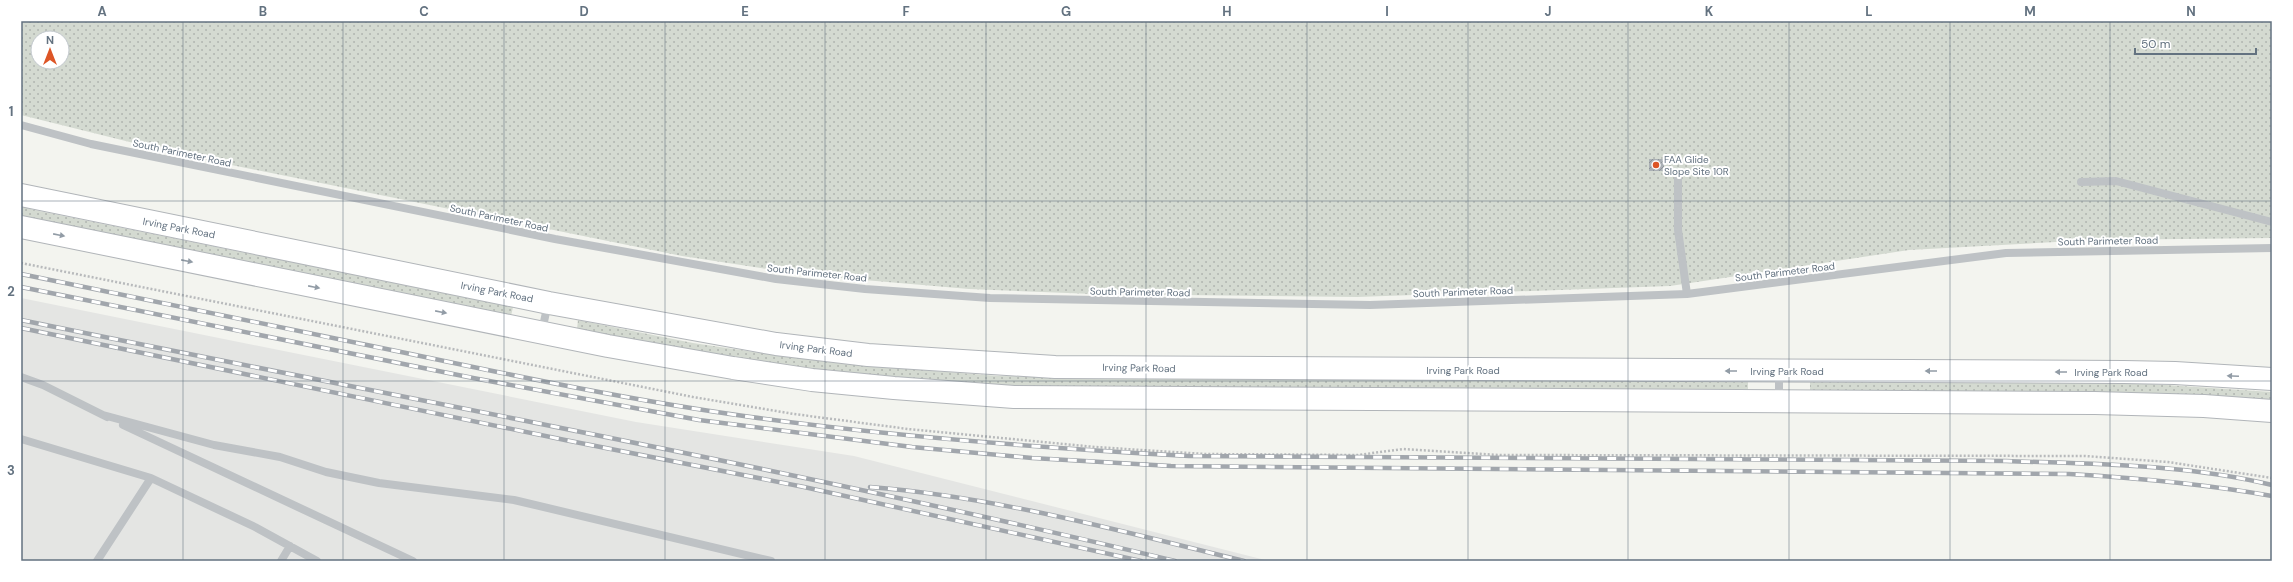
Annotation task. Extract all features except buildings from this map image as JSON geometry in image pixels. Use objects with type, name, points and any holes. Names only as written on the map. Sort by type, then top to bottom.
[{"type":"main road","name":"Irving Park Road","points":[[21,195],[548,303],[776,344],[868,356],[1055,367],[2175,373],[2272,379]]},
{"type":"main road","points":[[21,227],[542,332],[733,368],[812,380],[1014,397],[2095,403],[2204,406],[2272,411]]},
{"type":"lane","name":"South Parimeter Road","points":[[21,125],[91,144],[554,239],[776,279],[865,289],[990,298],[1362,305],[1687,294],[2006,253],[2272,248]]},
{"type":"lane","points":[[1678,175],[1678,230],[1687,294]]},
{"type":"lane","points":[[2081,182],[2116,181],[2272,222]]},
{"type":"lane","points":[[542,332],[548,303]]},
{"type":"lane","points":[[1779,371],[1779,401]]},
{"type":"lane","points":[[21,376],[43,385],[103,415],[413,561]]},
{"type":"lane","points":[[103,415],[214,445],[280,457],[326,472],[379,483],[514,500],[771,561]]},
{"type":"lane","points":[[21,439],[151,478],[290,546],[317,561]]},
{"type":"lane","points":[[97,561],[151,478]]},
{"type":"lane","points":[[281,561],[290,546]]},
{"type":"shaded area","points":[[21,21],[2272,21],[2272,238],[2093,240],[1909,250],[1670,286],[1357,297],[1093,294],[969,289],[806,275],[682,256],[182,155],[21,115]]},
{"type":"shaded area","points":[[21,206],[34,210],[513,307],[511,316],[21,217]]},
{"type":"shaded area","points":[[21,298],[636,422],[854,456],[1269,561],[21,561]]},
{"type":"shaded area","points":[[578,320],[693,343],[775,355],[845,364],[999,376],[1748,382],[1748,391],[1102,388],[970,384],[881,377],[772,364],[692,352],[577,329]]},
{"type":"shaded area","points":[[1810,381],[2136,383],[2272,392],[2272,401],[1810,392]]},
{"type":"railway","points":[[21,274],[492,371],[621,396],[751,417],[915,436],[1189,456],[2006,461],[2072,463],[2173,469],[2239,478],[2272,485]]},
{"type":"railway","points":[[21,287],[473,378],[699,420],[912,447],[1032,458],[1171,466],[2069,474],[2171,482],[2272,496]]},
{"type":"railway","points":[[21,320],[744,465],[1032,527],[1175,561]]},
{"type":"railway","points":[[21,328],[565,440],[804,487],[1141,561]]},
{"type":"railway","points":[[870,487],[965,499],[1058,516],[1244,561]]},
{"type":"place","name":"FAA Glide Slope Site 10R","points":[[1656,165]]}]
